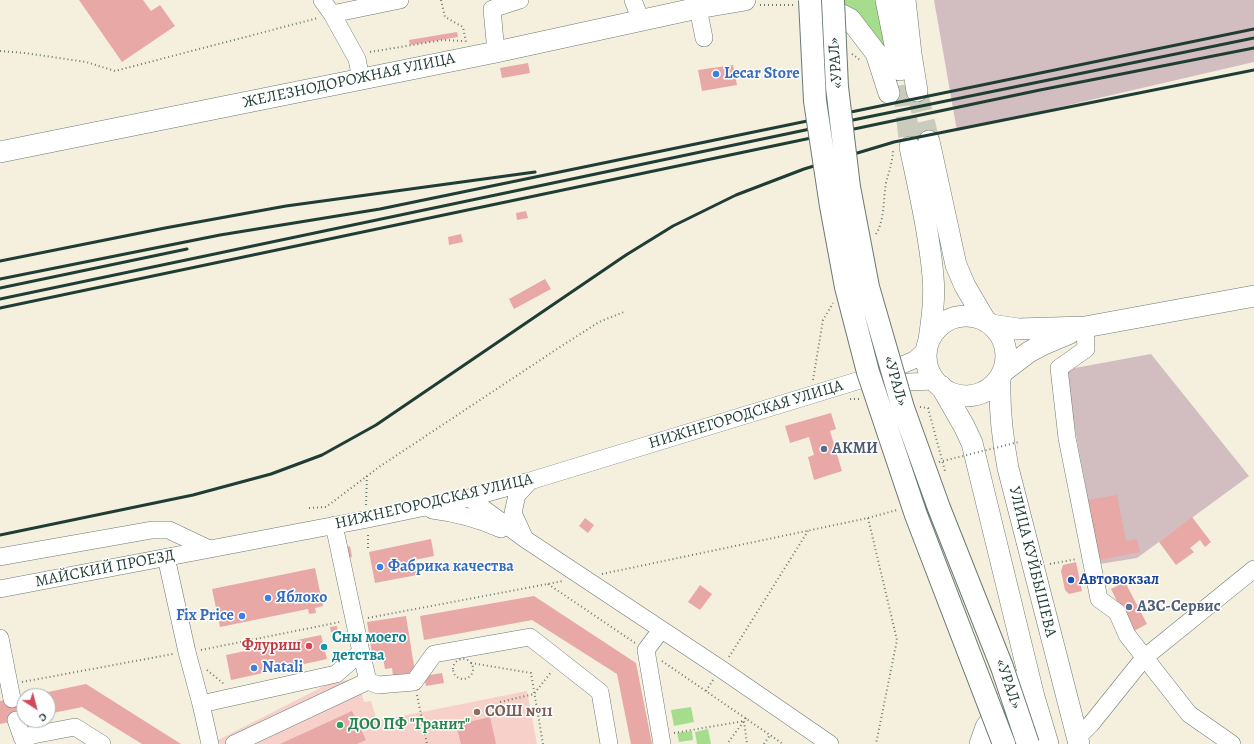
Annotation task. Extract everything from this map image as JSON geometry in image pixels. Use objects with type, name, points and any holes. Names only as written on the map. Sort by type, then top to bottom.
[{"type":"highway","name":"«УРАЛ»","points":[[810,0],[815,101],[844,280],[868,372],[916,514],[1004,744]]},
{"type":"highway","name":"«УРАЛ»","points":[[833,0],[837,87],[849,187],[868,288],[906,415],[939,508],[1002,667],[1028,744]]},
{"type":"main road","name":"ЖЕЛЕЗНОДОРОЖНАЯ УЛИЦА","points":[[0,152],[361,79],[467,49],[496,52],[641,21],[704,3],[745,0]]},
{"type":"main road","points":[[810,0],[824,4],[850,19],[903,90]]},
{"type":"main road","points":[[886,0],[903,90]]},
{"type":"main road","points":[[903,90],[911,54],[905,0]]},
{"type":"main road","points":[[1002,374],[1006,362],[1005,346],[998,331],[989,323],[965,286],[906,147],[917,180],[928,239],[933,277],[934,307],[928,345],[927,366],[938,383],[955,394],[972,395],[988,390],[1002,374],[1029,352],[1085,327]]},
{"type":"main road","points":[[928,345],[938,327],[953,318],[969,316],[989,323],[1018,330],[1085,327],[1254,296]]},
{"type":"main road","name":"УЛИЦА КУЙБЫШЕВА","points":[[1002,374],[999,406],[1008,468],[1078,741]]},
{"type":"main road","name":"УЛИЦА КУЙБЫШЕВА","points":[[938,383],[964,426],[972,443],[1034,697],[1048,744]]},
{"type":"main road","name":"УЛИЦА КУЙБЫШЕВА","points":[[980,744],[986,727],[1016,688],[1022,675],[1025,659]]},
{"type":"street","points":[[322,0],[332,14],[357,60],[361,79]]},
{"type":"street","points":[[332,14],[400,0]]},
{"type":"street","points":[[496,52],[492,4],[520,0]]},
{"type":"street","points":[[633,0],[641,21]]},
{"type":"street","points":[[704,3],[704,38]]},
{"type":"street","points":[[1085,327],[1086,349],[1059,368],[1067,438],[1099,599],[1117,612],[1127,635],[1189,714],[1218,739],[1232,744]]},
{"type":"street","name":"НИЖНЕГОРОДСКАЯ УЛИЦА","points":[[209,549],[418,509],[469,498],[530,481],[883,373],[914,360],[928,345]]},
{"type":"street","points":[[826,390],[896,382],[938,383]]},
{"type":"street","points":[[525,539],[513,513],[518,495],[530,481]]},
{"type":"street","points":[[469,498],[582,578],[721,669],[829,744]]},
{"type":"street","points":[[418,509],[453,512],[487,523],[525,539]]},
{"type":"street","points":[[334,525],[360,652],[368,681]]},
{"type":"street","points":[[0,557],[152,530],[169,530],[209,549]]},
{"type":"street","name":"МАЙСКИЙ ПРОЕЗД","points":[[0,589],[209,549]]},
{"type":"street","points":[[166,557],[187,652],[210,744]]},
{"type":"street","points":[[1078,741],[1144,658],[1254,569]]},
{"type":"street","points":[[661,630],[646,650],[662,740]]},
{"type":"street","points":[[234,744],[368,681],[378,685],[414,682],[434,654],[530,637],[600,692],[609,744]]},
{"type":"street","points":[[0,638],[11,692]]},
{"type":"street","points":[[201,704],[336,674],[360,652]]},
{"type":"street","points":[[19,728],[24,741],[75,727],[102,744]]},
{"type":"path","points":[[442,0],[445,17],[463,27],[467,49]]},
{"type":"path","points":[[0,51],[86,62],[115,71],[332,14]]},
{"type":"path","points":[[354,55],[443,40],[467,49]]},
{"type":"path","points":[[309,508],[326,507],[379,467],[560,347],[599,322],[624,312]]},
{"type":"path","points":[[937,463],[1019,442]]},
{"type":"path","points":[[11,692],[187,652],[582,578],[868,518],[897,510]]},
{"type":"path","points":[[868,518],[897,640],[876,744]]},
{"type":"path","points":[[706,691],[808,530]]},
{"type":"path","points":[[1048,565],[1090,556]]},
{"type":"path","points":[[548,584],[783,744]]},
{"type":"path","points":[[187,652],[236,695]]},
{"type":"path","points":[[470,663],[473,670],[471,675],[462,679],[457,677],[453,668],[455,663],[464,659],[470,663],[532,673],[534,694],[543,744]]},
{"type":"path","points":[[500,702],[534,694],[560,660]]},
{"type":"path","points":[[414,682],[427,744]]},
{"type":"path","points":[[727,744],[746,718]]},
{"type":"path","points":[[662,740],[744,721]]},
{"type":"path","points":[[744,721],[747,744]]},
{"type":"path","points":[[764,744],[770,735]]},
{"type":"shaded area","points":[[934,0],[1254,0],[1254,62],[957,131]]},
{"type":"shaded area","points":[[1151,354],[1249,476],[1137,558],[1100,564],[1064,370]]},
{"type":"shaded area","name":"СОШ №11","points":[[358,679],[364,702],[371,701],[377,721],[527,691],[537,744],[220,744],[218,740],[332,682]]},
{"type":"green space","points":[[837,0],[878,0],[888,59],[854,9]]},
{"type":"green space","points":[[691,707],[694,722],[674,726],[671,710]]},
{"type":"green space","points":[[708,729],[711,744],[697,744],[695,732]]},
{"type":"green space","points":[[692,731],[693,740],[679,742],[677,733]]},
{"type":"building","points":[[79,0],[143,0],[151,11],[160,5],[175,26],[122,62]]},
{"type":"building","points":[[457,32],[458,37],[410,45],[409,40]]},
{"type":"building","points":[[528,63],[530,73],[502,78],[500,68]]},
{"type":"building","points":[[733,65],[737,85],[702,91],[698,70]]},
{"type":"building","points":[[526,211],[528,218],[517,220],[516,213]]},
{"type":"building","points":[[461,234],[463,242],[449,245],[448,237]]},
{"type":"building","points":[[545,279],[551,289],[514,309],[509,299]]},
{"type":"building","name":"АКМИ","points":[[831,413],[836,429],[830,431],[842,471],[814,480],[808,457],[814,455],[809,437],[790,443],[785,426]]},
{"type":"building","points":[[1117,495],[1126,541],[1137,539],[1140,552],[1100,560],[1088,500]]},
{"type":"building","points":[[1192,517],[1211,542],[1205,547],[1200,540],[1190,548],[1194,552],[1176,565],[1159,542]]},
{"type":"building","points":[[585,518],[594,525],[588,533],[579,526]]},
{"type":"building","points":[[431,539],[434,556],[414,560],[417,575],[375,583],[369,552]]},
{"type":"building","points":[[350,546],[352,557],[346,559],[344,548]]},
{"type":"building","name":"Автовокзал","points":[[1076,562],[1082,591],[1069,594],[1065,590],[1061,571],[1063,565]]},
{"type":"building","name":"Яблоко","points":[[315,568],[323,606],[315,608],[316,613],[309,614],[308,609],[220,627],[212,589]]},
{"type":"building","name":"АЗС-Сервис","points":[[1125,582],[1147,624],[1132,632],[1111,589]]},
{"type":"building","points":[[700,585],[712,594],[700,610],[688,602]]},
{"type":"building","points":[[534,596],[636,663],[652,744],[631,744],[617,674],[532,620],[424,640],[420,616]]},
{"type":"building","points":[[406,616],[415,672],[393,676],[392,668],[385,669],[383,658],[373,660],[367,622]]},
{"type":"building","points":[[337,626],[338,631],[331,632],[330,627]]},
{"type":"building","points":[[321,635],[327,659],[231,680],[226,655]]},
{"type":"building","points":[[442,673],[444,683],[426,686],[424,676]]},
{"type":"building","points":[[86,684],[181,744],[142,744],[82,707],[56,712],[56,690]]},
{"type":"building","points":[[16,698],[16,721],[0,724],[0,701]]},
{"type":"building","name":"ДОО ПФ \"Гранит\"","points":[[352,711],[366,740],[357,744],[280,744]]},
{"type":"building","points":[[490,717],[496,744],[461,744],[456,725]]},
{"type":"tunnel","points":[[903,85],[910,147]]},
{"type":"tunnel","points":[[917,91],[929,141]]},
{"type":"railway","points":[[0,279],[220,235],[380,209],[1254,29]]},
{"type":"railway","points":[[0,299],[853,120],[1254,38]]},
{"type":"railway","points":[[0,308],[1040,90],[1254,48]]},
{"type":"railway","points":[[0,535],[193,495],[271,474],[322,455],[376,425],[626,255],[673,226],[736,195],[804,169],[894,142],[1254,70]]},
{"type":"railway","points":[[0,261],[165,228],[286,206],[535,172]]},
{"type":"railway","points":[[0,288],[187,249]]},
{"type":"place","name":"Lecar Store","points":[[716,74]]},
{"type":"place","name":"АКМИ","points":[[824,449]]},
{"type":"place","name":"Фабрика качества","points":[[380,567]]},
{"type":"place","name":"Автовокзал","points":[[1071,580]]},
{"type":"place","name":"Яблоко","points":[[268,598]]},
{"type":"place","name":"АЗС-Сервис","points":[[1129,607]]},
{"type":"place","name":"Fix Price","points":[[242,616]]},
{"type":"place","name":"Флуриш","points":[[309,646]]},
{"type":"place","name":"Сны моего детства","points":[[324,647]]},
{"type":"place","name":"Natali","points":[[254,668]]},
{"type":"place","name":"СОШ №11","points":[[477,712]]},
{"type":"place","name":"ДОО ПФ \"Гранит\"","points":[[340,725]]}]
